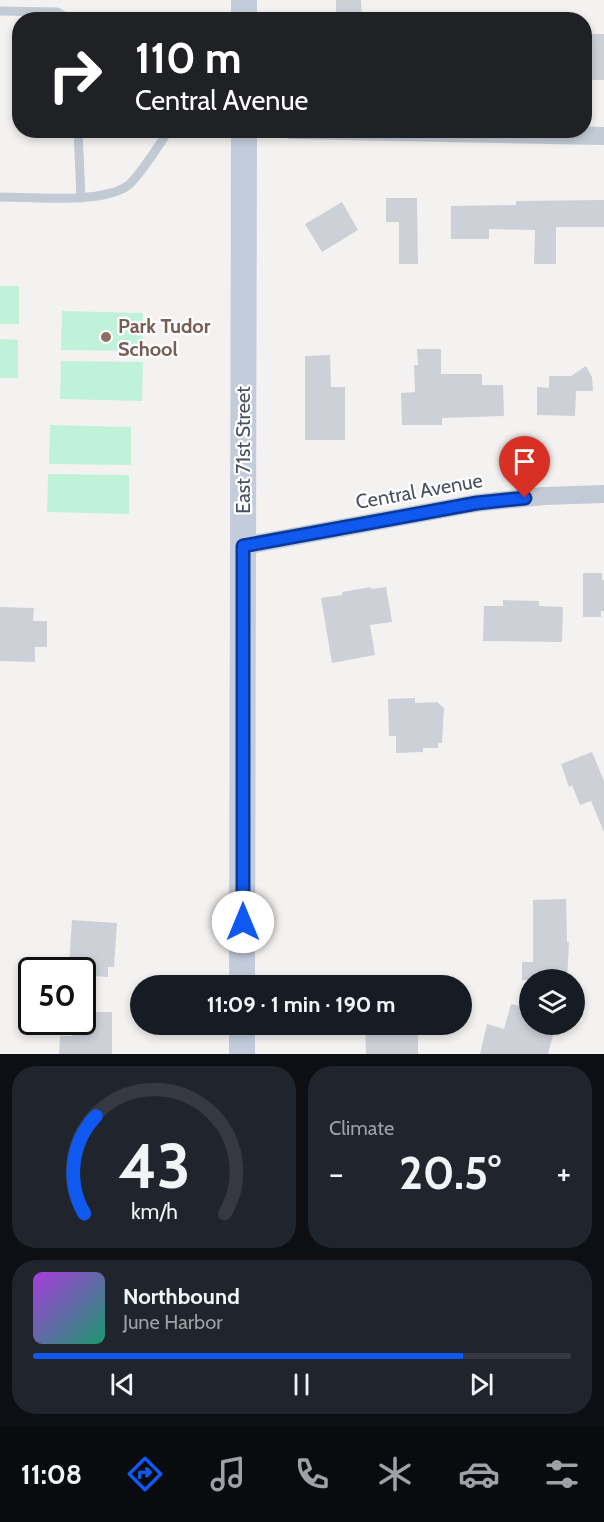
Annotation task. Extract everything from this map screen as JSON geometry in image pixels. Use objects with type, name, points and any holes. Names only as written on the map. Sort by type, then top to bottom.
[{"type":"main road","name":"East 71st Street","points":[[242,975],[244,138]]},
{"type":"main road","points":[[242,1035],[242,1054]]},
{"type":"street","name":"Central Avenue","points":[[243,546],[477,503],[534,497],[604,494]]},
{"type":"lane","points":[[0,11],[57,12]]},
{"type":"lane","points":[[78,138],[81,198]]},
{"type":"lane","points":[[0,197],[81,198],[104,195],[128,186],[162,138]]},
{"type":"green space","points":[[0,286],[19,286],[19,324],[0,324]]},
{"type":"green space","points":[[62,311],[143,313],[143,351],[61,350]]},
{"type":"green space","points":[[0,339],[18,340],[18,378],[0,378]]},
{"type":"green space","points":[[61,361],[143,362],[142,401],[60,399]]},
{"type":"green space","points":[[50,425],[131,427],[131,465],[49,464]]},
{"type":"green space","points":[[48,474],[129,475],[129,514],[47,512]]},
{"type":"building","points":[[336,0],[361,0],[362,12],[336,12]]},
{"type":"building","points":[[592,34],[604,34],[604,80],[592,80]]},
{"type":"building","points":[[386,198],[417,198],[418,264],[399,264],[399,222],[386,222]]},
{"type":"building","points":[[604,200],[604,227],[556,227],[556,264],[534,264],[535,230],[489,229],[489,239],[451,239],[451,206],[516,205],[516,201]]},
{"type":"building","points":[[342,202],[358,230],[322,252],[305,224]]},
{"type":"building","points":[[417,349],[441,349],[441,374],[482,374],[482,385],[503,385],[504,416],[442,418],[442,425],[402,425],[401,393],[415,392],[414,365],[418,365]]},
{"type":"building","points":[[330,355],[331,387],[345,387],[345,440],[305,440],[305,356]]},
{"type":"building","points":[[586,366],[592,377],[593,391],[576,391],[575,416],[537,415],[537,387],[549,388],[549,376],[571,376]]},
{"type":"building","points":[[583,573],[602,573],[604,611],[601,611],[601,617],[583,617]]},
{"type":"building","points":[[371,587],[371,589],[386,587],[392,622],[370,625],[375,655],[332,663],[321,598]]},
{"type":"building","points":[[503,600],[539,601],[539,606],[563,607],[562,642],[483,641],[484,606],[503,606]]},
{"type":"building","points":[[0,607],[34,608],[33,621],[47,621],[47,647],[35,647],[35,662],[0,661]]},
{"type":"building","points":[[415,698],[415,703],[437,702],[444,708],[442,743],[438,743],[438,748],[423,748],[423,752],[396,753],[396,736],[389,736],[388,699]]},
{"type":"building","points":[[592,752],[604,781],[604,832],[591,801],[580,805],[572,785],[569,787],[561,764]]},
{"type":"building","points":[[566,899],[567,942],[569,943],[568,969],[522,969],[522,962],[533,962],[533,900]]},
{"type":"building","points":[[72,920],[117,923],[114,967],[108,967],[108,977],[96,976],[96,957],[70,957]]},
{"type":"building","points":[[511,1004],[519,1006],[519,1035],[553,1035],[548,1054],[480,1054],[487,1024],[504,1029]]},
{"type":"building","points":[[96,1012],[112,1012],[112,1054],[59,1054],[60,1036],[96,1035]]},
{"type":"building","points":[[365,1035],[418,1035],[418,1054],[366,1054]]},
{"type":"place","name":"Park Tudor School","points":[[106,337]]},
{"type":"route","points":[[243,922],[241,841],[243,546],[477,503],[525,498]]}]
